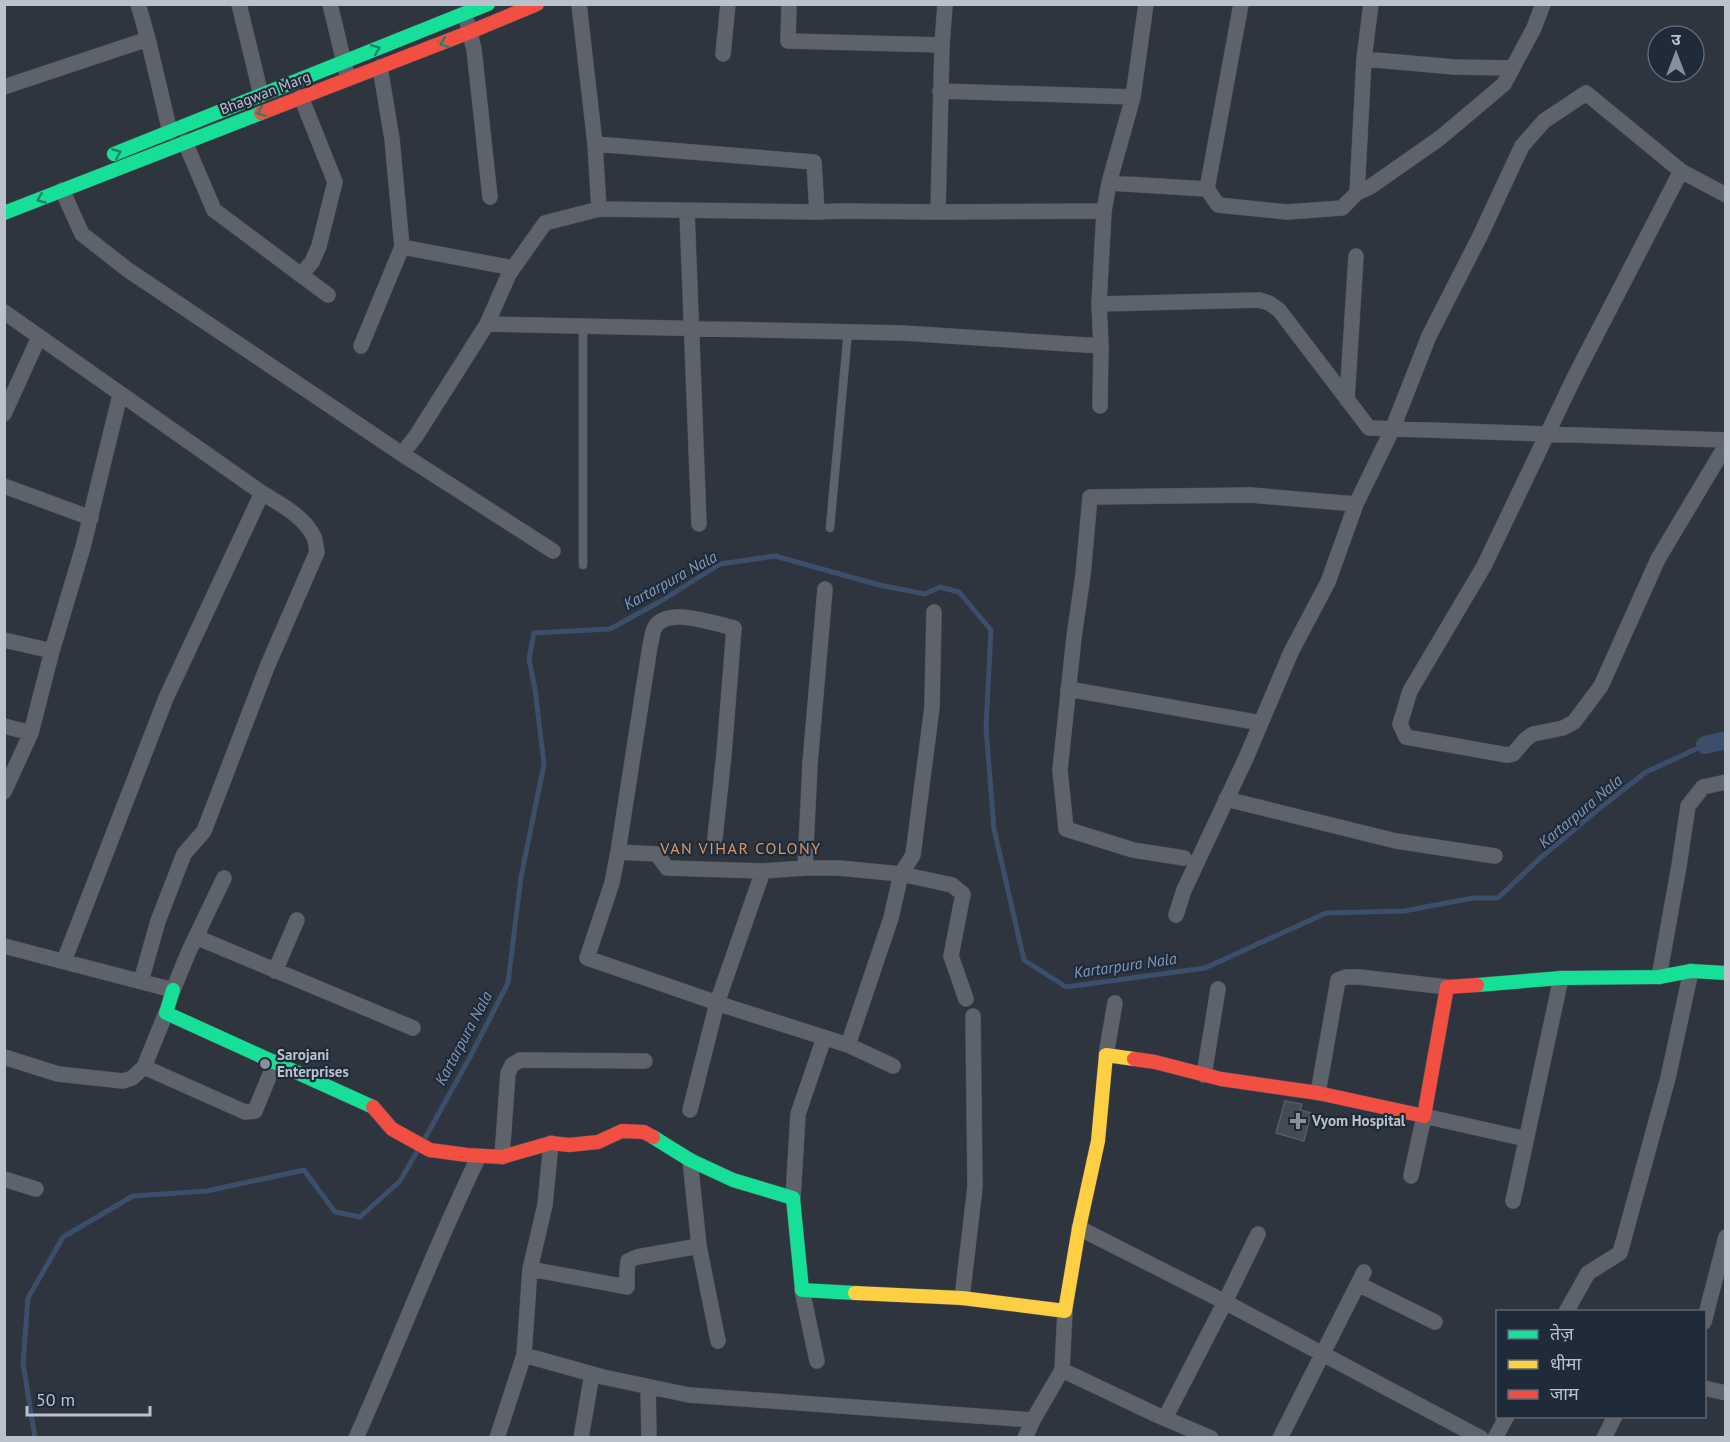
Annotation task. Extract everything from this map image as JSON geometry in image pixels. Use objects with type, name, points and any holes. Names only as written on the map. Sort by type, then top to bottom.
[{"type":"street","points":[[138,4],[170,132]]},
{"type":"street","points":[[239,4],[261,95]]},
{"type":"street","points":[[330,4],[348,79]]},
{"type":"street","name":"Bhagwan Marg","points":[[98,161],[488,4]]},
{"type":"street","name":"Bhagwan Marg","points":[[4,213],[537,4]]},
{"type":"street","points":[[579,4],[595,144],[599,209]]},
{"type":"street","points":[[723,54],[728,4]]},
{"type":"street","points":[[789,4],[788,41],[942,45]]},
{"type":"street","points":[[938,212],[940,91],[945,4]]},
{"type":"street","points":[[1100,406],[1099,304],[1104,211],[1109,183],[1133,97],[1146,4]]},
{"type":"street","points":[[1241,4],[1207,189],[1218,205],[1287,212],[1342,208],[1357,193],[1370,187],[1440,138],[1504,84],[1543,4]]},
{"type":"street","points":[[1357,193],[1364,59],[1371,4]]},
{"type":"street","points":[[465,14],[474,49],[490,197]]},
{"type":"street","points":[[4,87],[148,39]]},
{"type":"street","points":[[1364,59],[1454,67],[1512,68]]},
{"type":"street","points":[[361,345],[402,247],[392,139],[380,67]]},
{"type":"street","points":[[940,91],[1133,97]]},
{"type":"street","points":[[1176,915],[1184,890],[1246,758],[1291,652],[1328,582],[1356,504],[1392,430],[1429,336],[1480,236],[1522,146],[1544,121],[1586,93],[1681,171],[1725,195]]},
{"type":"street","points":[[301,97],[335,182],[319,246],[312,262],[301,275]]},
{"type":"street","points":[[185,142],[214,210],[328,295]]},
{"type":"street","points":[[595,144],[814,162],[817,212]]},
{"type":"street","points":[[1681,171],[1575,376],[1550,433],[1484,566],[1410,691],[1400,724],[1406,737],[1513,754],[1533,734],[1563,729],[1574,723],[1600,686],[1658,559],[1725,445]]},
{"type":"street","points":[[1109,183],[1207,189]]},
{"type":"street","points":[[62,190],[82,234],[128,270],[402,454],[553,550]]},
{"type":"street","points":[[402,454],[416,436],[487,324],[509,274],[545,223],[599,209],[817,212],[1104,211]]},
{"type":"street","points":[[687,211],[699,524]]},
{"type":"street","points":[[402,247],[513,268]]},
{"type":"street","points":[[1347,400],[1356,256]]},
{"type":"street","points":[[1099,304],[1259,300],[1269,303],[1279,310],[1369,428],[1725,440]]},
{"type":"street","points":[[4,312],[120,395],[285,507],[304,524],[314,537],[317,552],[267,667],[204,831],[184,854],[158,921],[141,981]]},
{"type":"street","points":[[487,324],[848,331],[1101,345]]},
{"type":"street","points":[[4,414],[39,337]]},
{"type":"street","points":[[4,792],[31,733],[52,651],[91,518],[120,395]]},
{"type":"street","points":[[4,486],[91,518]]},
{"type":"street","points":[[64,961],[166,698],[262,493]]},
{"type":"street","points":[[1184,858],[1133,850],[1066,829],[1060,770],[1090,497],[1250,495],[1356,504]]},
{"type":"street","points":[[805,868],[810,764],[825,589]]},
{"type":"street","points":[[848,1045],[891,918],[902,874],[913,855],[932,707],[934,612]]},
{"type":"street","points":[[715,838],[734,628],[685,616],[665,619],[656,626],[647,663],[612,883],[587,958],[848,1045],[893,1066]]},
{"type":"street","points":[[4,640],[52,651]]},
{"type":"street","points":[[1068,689],[1261,723]]},
{"type":"street","points":[[4,726],[31,733]]},
{"type":"street","points":[[1659,977],[1688,806],[1703,787],[1725,782]]},
{"type":"street","points":[[1226,799],[1396,841],[1495,856]]},
{"type":"street","points":[[618,852],[657,854],[668,868],[763,871],[839,868],[902,874],[952,885],[963,894],[951,956],[966,999]]},
{"type":"street","points":[[690,1110],[717,1003],[763,871]]},
{"type":"street","points":[[4,1058],[58,1074],[123,1081],[132,1078],[144,1067],[166,1014],[173,990],[224,878]]},
{"type":"street","points":[[274,970],[297,920]]},
{"type":"street","points":[[196,937],[413,1028]]},
{"type":"street","points":[[4,946],[173,990]]},
{"type":"street","points":[[1567,1310],[1588,1273],[1620,1253],[1668,1078],[1691,971]]},
{"type":"street","points":[[1318,1093],[1338,980],[1346,976],[1447,987],[1560,978],[1659,977],[1691,971],[1725,973]]},
{"type":"street","points":[[1513,1201],[1560,978]]},
{"type":"street","points":[[1411,1176],[1447,987]]},
{"type":"street","points":[[1204,1075],[1218,989]]},
{"type":"street","points":[[1025,1437],[1062,1370],[1065,1311],[1079,1228],[1098,1141],[1106,1054],[1116,1003]]},
{"type":"street","points":[[166,1014],[375,1108],[392,1129],[430,1150],[502,1157],[551,1143],[569,1145],[598,1142],[622,1131],[644,1132],[690,1160],[733,1180],[793,1198]]},
{"type":"street","points":[[962,1298],[975,1187],[973,1016]]},
{"type":"street","points":[[817,1361],[802,1290],[793,1198],[798,1114],[824,1038]]},
{"type":"street","points":[[1106,1054],[1155,1062],[1221,1079],[1318,1093],[1526,1139]]},
{"type":"street","points":[[502,1157],[508,1073],[512,1065],[520,1060],[645,1061]]},
{"type":"street","points":[[144,1067],[245,1112],[255,1111],[275,1062]]},
{"type":"street","points":[[497,1437],[524,1355],[530,1269],[545,1204],[551,1143]]},
{"type":"street","points":[[356,1437],[388,1366],[450,1214],[479,1156]]},
{"type":"street","points":[[690,1160],[699,1246],[718,1341]]},
{"type":"street","points":[[4,1179],[36,1189]]},
{"type":"street","points":[[1079,1228],[1226,1302],[1481,1437]]},
{"type":"street","points":[[1165,1418],[1226,1302],[1258,1234]]},
{"type":"street","points":[[1706,1314],[1725,1237]]},
{"type":"street","points":[[530,1269],[627,1287],[628,1261],[637,1257],[699,1246]]},
{"type":"street","points":[[1280,1437],[1361,1278],[1435,1322]]},
{"type":"street","points":[[802,1290],[962,1298],[1065,1311]]},
{"type":"street","points":[[524,1355],[592,1374],[689,1395],[1033,1420]]},
{"type":"street","points":[[1062,1370],[1211,1437]]},
{"type":"street","points":[[581,1437],[592,1374]]},
{"type":"street","points":[[648,1387],[649,1437]]},
{"type":"street","points":[[1706,1388],[1725,1393]]},
{"type":"street","points":[[1495,1437],[1506,1418]]},
{"type":"street","points":[[1604,1437],[1614,1418]]},
{"type":"lane","points":[[583,325],[583,564]]},
{"type":"lane","points":[[830,528],[848,331]]},
{"type":"building","points":[[1285,1101],[1302,1104],[1300,1110],[1311,1113],[1304,1141],[1276,1133]]},
{"type":"waterway","name":"Kartarpura Nala","points":[[424,1140],[508,983],[521,877],[544,764],[529,659],[534,633],[610,629],[661,601],[720,564],[775,556],[879,585],[925,594],[940,587],[959,592],[991,630],[986,728],[994,829],[1024,960],[1066,987],[1205,968],[1326,913],[1404,911],[1473,898],[1498,898],[1538,860],[1646,772],[1705,745]]},
{"type":"waterway","points":[[1705,745],[1726,740]]},
{"type":"waterway","name":"Kartarpura Nala","points":[[35,1438],[23,1363],[28,1298],[63,1237],[133,1196],[207,1191],[304,1170],[335,1212],[360,1217],[400,1181],[419,1148]]},
{"type":"traffic: fast","points":[[114,154],[488,4]]},
{"type":"traffic: fast","points":[[4,213],[261,113]]},
{"type":"traffic: fast","points":[[1477,985],[1561,978],[1659,977],[1691,971],[1726,973]]},
{"type":"traffic: fast","points":[[173,990],[166,1013],[373,1107]]},
{"type":"traffic: fast","points":[[653,1137],[690,1160],[733,1180],[793,1198],[802,1290],[855,1293]]},
{"type":"traffic: slow","points":[[855,1293],[962,1298],[1065,1311],[1079,1228],[1098,1141],[1106,1055],[1134,1059]]},
{"type":"traffic: jam","points":[[261,113],[537,4]]},
{"type":"traffic: jam","points":[[1134,1059],[1221,1079],[1318,1093],[1424,1116],[1447,987],[1477,985]]},
{"type":"traffic: jam","points":[[373,1107],[392,1129],[430,1150],[467,1155],[502,1157],[551,1143],[569,1145],[598,1142],[622,1131],[644,1132],[653,1137]]},
{"type":"place","name":"Sarojani Enterprises","points":[[265,1064]]},
{"type":"place","name":"Vyom Hospital","points":[[1298,1121]]},
{"type":"district","name":"VAN VIHAR COLONY","points":[[741,848]]}]
